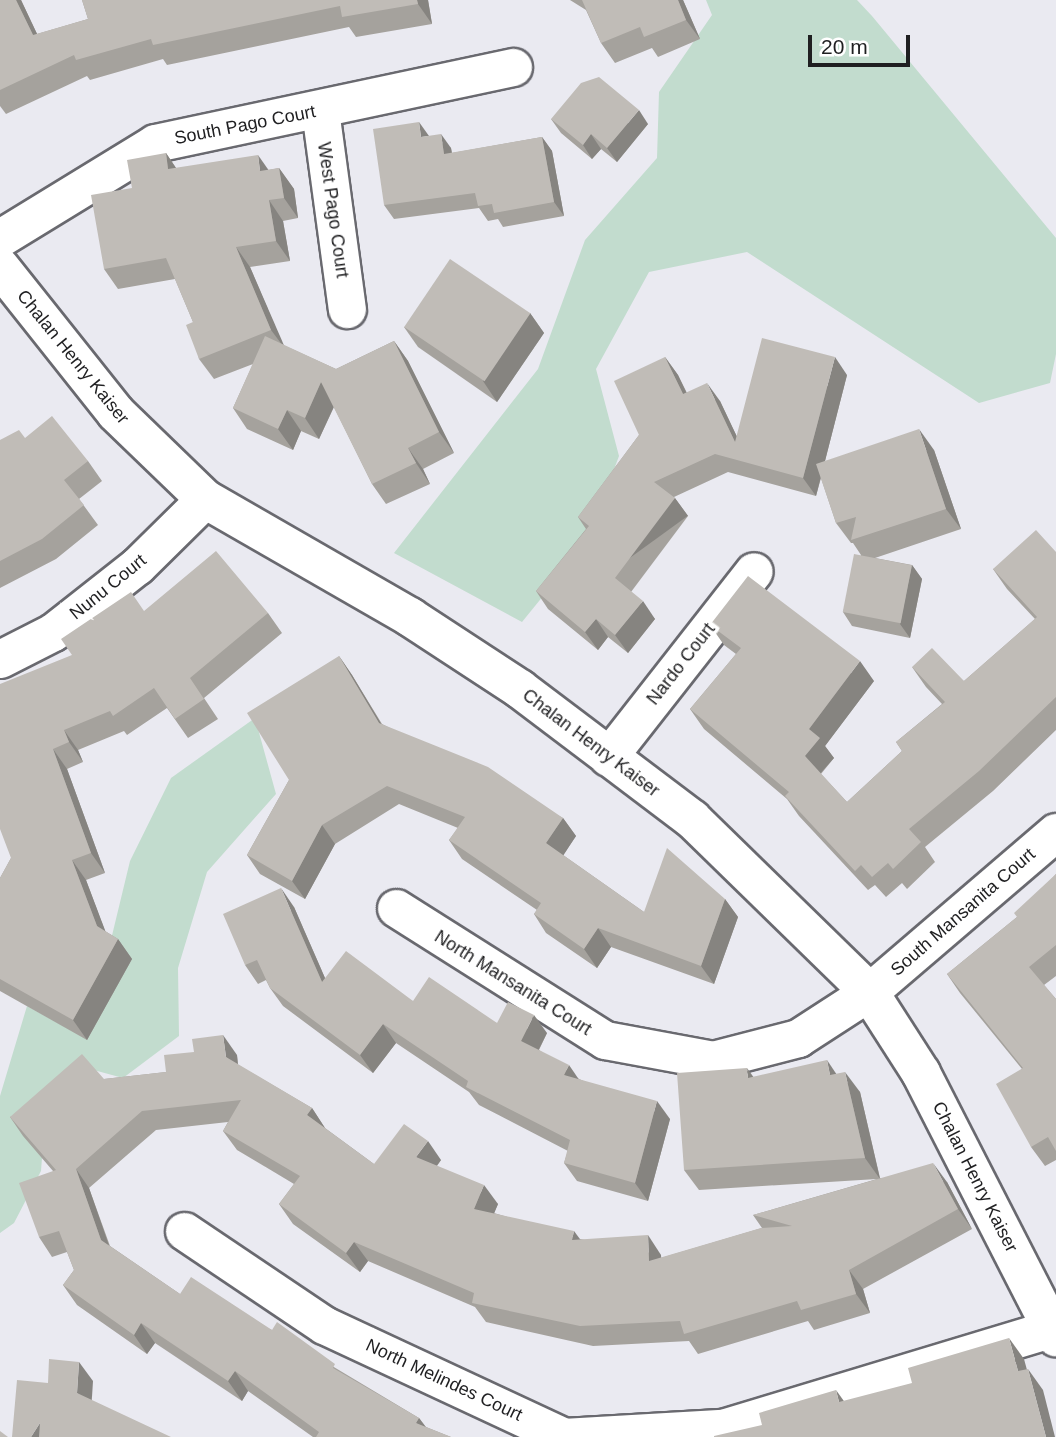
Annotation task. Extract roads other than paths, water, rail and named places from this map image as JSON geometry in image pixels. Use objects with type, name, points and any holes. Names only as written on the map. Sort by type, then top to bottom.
[{"type":"street","name":"South Pago Court","points":[[0,238],[155,144],[513,67]]},
{"type":"street","name":"West Pago Court","points":[[320,110],[347,309]]},
{"type":"street","name":"Chalan Henry Kaiser","points":[[0,267],[116,413],[205,499],[410,617],[520,689],[692,819],[869,992],[921,1073],[1055,1331]]},
{"type":"street","name":"Nunu Court","points":[[0,659],[52,632],[137,566],[205,499]]},
{"type":"street","name":"Nardo Court","points":[[608,757],[754,570]]},
{"type":"street","name":"South Mansanita Court","points":[[869,992],[1056,832]]},
{"type":"street","name":"North Mansanita Court","points":[[396,908],[605,1040],[713,1060],[798,1038],[869,992]]},
{"type":"street","name":"North Melindes Court","points":[[184,1231],[324,1325],[564,1437],[722,1428],[1055,1331]]}]
